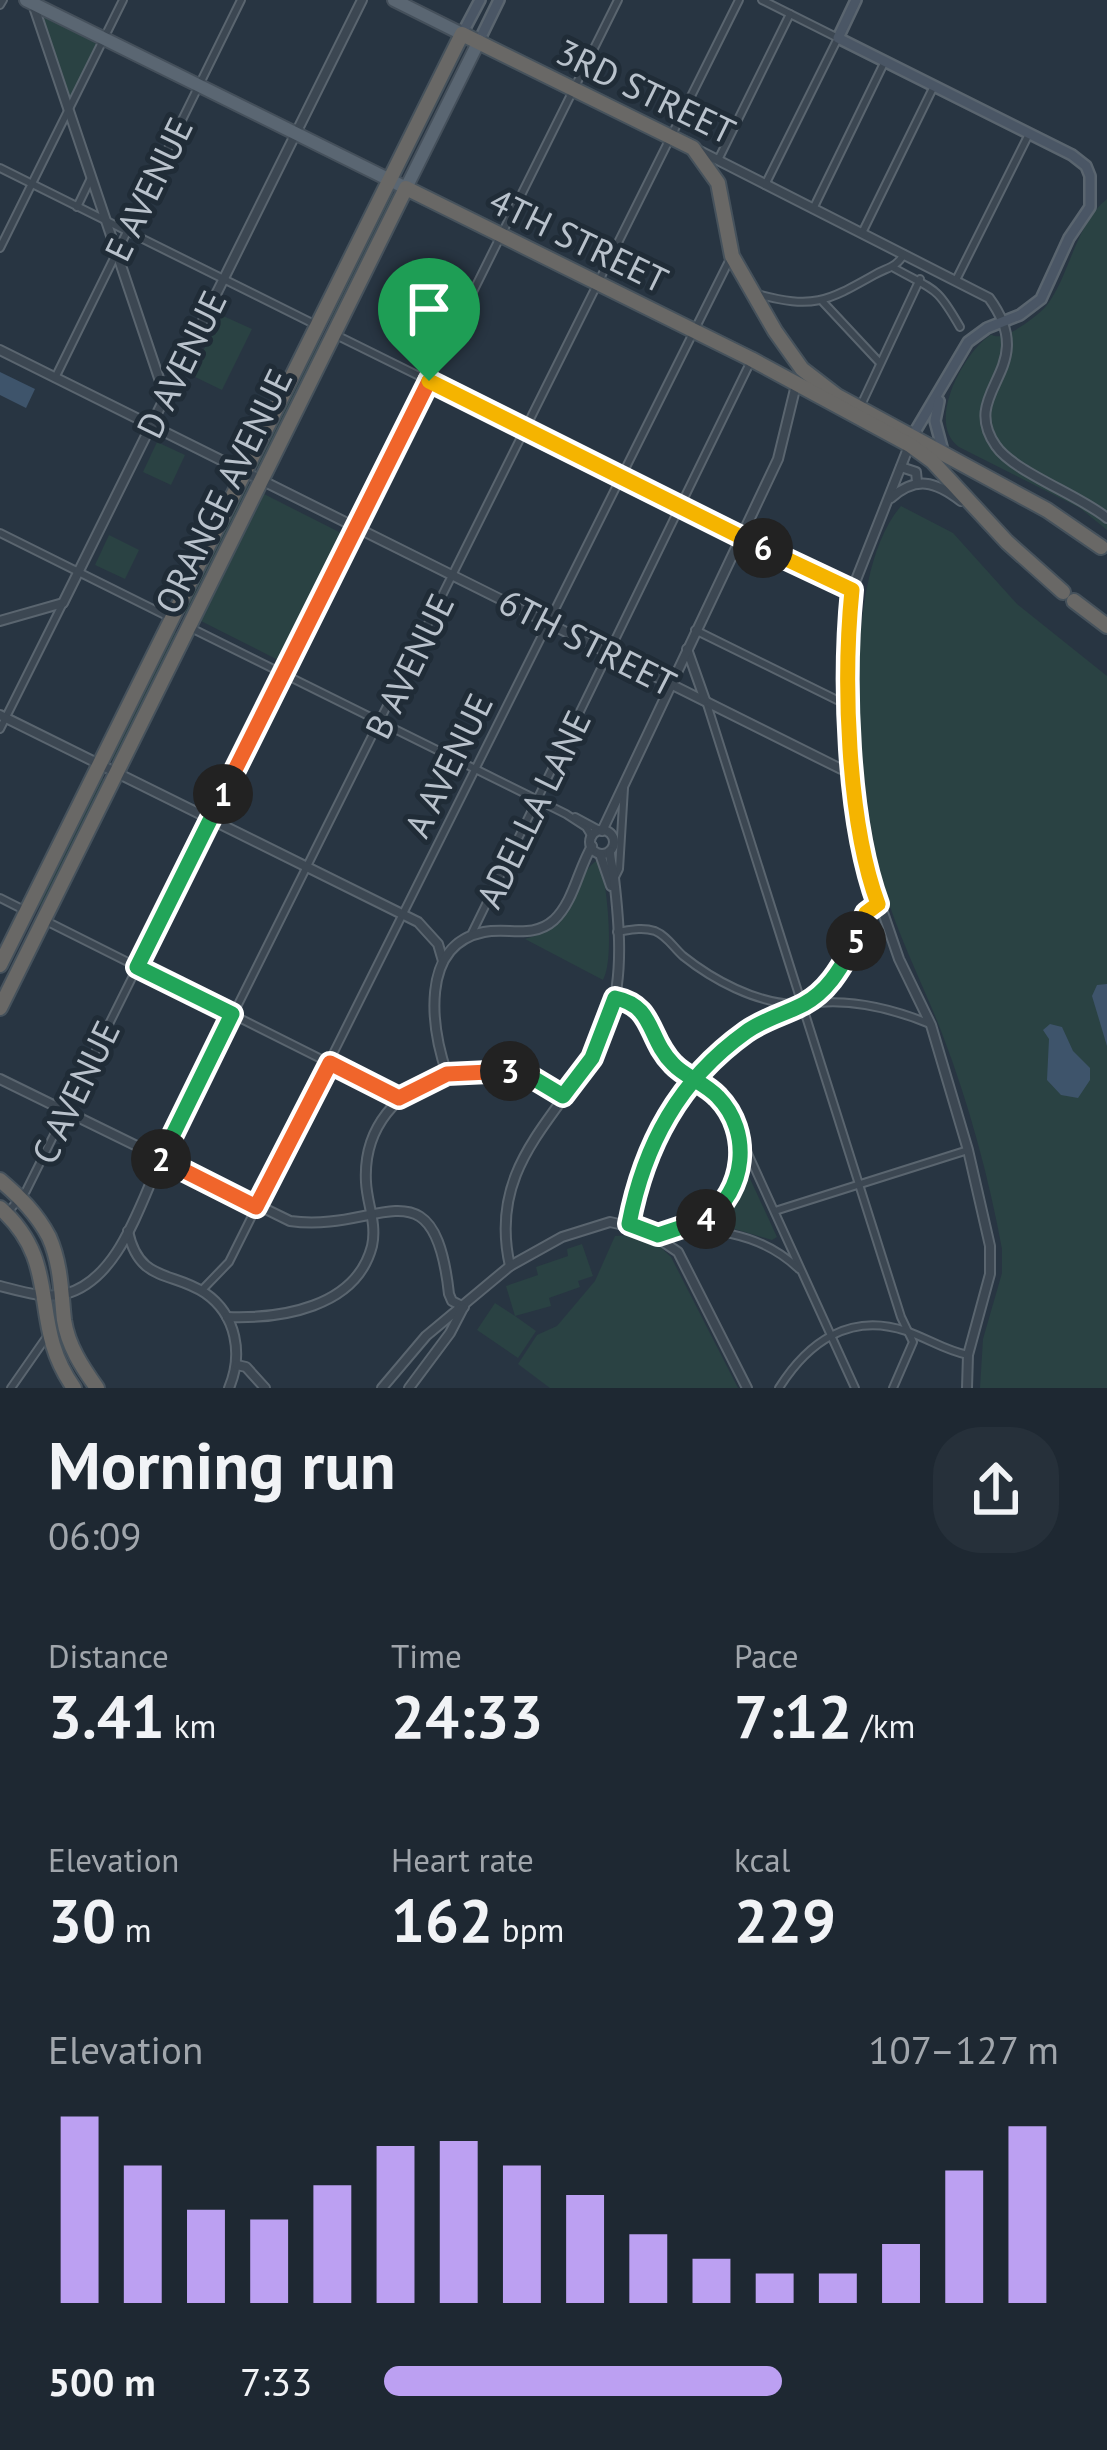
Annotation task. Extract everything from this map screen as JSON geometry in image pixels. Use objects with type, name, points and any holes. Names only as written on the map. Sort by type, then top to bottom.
[{"type":"highway","name":"3RD STREET","points":[[462,34],[693,148]]},
{"type":"highway","name":"ORANGE AVENUE","points":[[0,1008],[172,619],[462,34]]},
{"type":"highway","points":[[693,148],[722,195],[732,256],[788,351],[810,377],[911,440]]},
{"type":"highway","name":"ORANGE AVENUE","points":[[0,965],[26,911],[189,627],[406,188]]},
{"type":"highway","name":"4TH STREET","points":[[406,188],[752,359],[796,386],[943,452],[1047,510],[1101,547]]},
{"type":"highway","name":"4TH STREET","points":[[911,440],[1069,597],[1107,626]]},
{"type":"highway","points":[[0,1180],[22,1199],[50,1240],[63,1294],[64,1324],[97,1388]]},
{"type":"highway","points":[[3,1210],[34,1250],[43,1276],[47,1335],[74,1388]]},
{"type":"main road","name":"3RD STREET","points":[[394,0],[462,34]]},
{"type":"main road","name":"ORANGE AVENUE","points":[[462,34],[480,0]]},
{"type":"main road","name":"ORANGE AVENUE","points":[[406,188],[499,0]]},
{"type":"main road","points":[[856,0],[838,38],[1081,161],[1092,184],[1090,207],[1069,238],[1041,299],[968,343],[911,440]]},
{"type":"main road","name":"4TH STREET","points":[[30,1],[406,188]]},
{"type":"main road","points":[[942,390],[935,422],[943,452]]},
{"type":"street","points":[[0,248],[123,0]]},
{"type":"street","name":"E AVENUE","points":[[55,377],[241,0]]},
{"type":"street","name":"D AVENUE","points":[[0,729],[362,0]]},
{"type":"street","name":"C AVENUE","points":[[3,1210],[22,1199],[618,0]]},
{"type":"street","name":"B AVENUE","points":[[63,1294],[97,1274],[128,1229],[739,0]]},
{"type":"street","points":[[762,0],[838,38],[765,185]]},
{"type":"street","points":[[30,1],[165,396]]},
{"type":"street","points":[[718,158],[790,14]]},
{"type":"street","points":[[813,208],[885,62]]},
{"type":"street","points":[[862,233],[934,86]]},
{"type":"street","points":[[956,280],[1029,134]]},
{"type":"street","name":"3RD STREET","points":[[693,148],[989,298],[1002,321]]},
{"type":"street","points":[[0,168],[852,590]]},
{"type":"street","name":"3RD STREET","points":[[715,178],[722,170],[742,172]]},
{"type":"street","points":[[77,207],[91,178]]},
{"type":"street","points":[[754,294],[791,302],[823,302],[893,268],[904,254]]},
{"type":"street","name":"A AVENUE","points":[[202,1290],[229,1262],[732,256]]},
{"type":"street","points":[[893,268],[920,279],[948,302],[960,327]]},
{"type":"street","points":[[862,403],[920,279]]},
{"type":"street","points":[[823,302],[880,363]]},
{"type":"street","points":[[1002,321],[1008,355],[986,406],[993,441],[1004,455],[1107,518]]},
{"type":"street","name":"6TH STREET","points":[[0,350],[841,769],[854,769]]},
{"type":"street","name":"ADELLA LANE","points":[[471,935],[752,359]]},
{"type":"street","points":[[442,967],[471,935],[544,927],[565,908],[783,446],[789,401],[796,386]]},
{"type":"street","points":[[911,440],[852,590],[849,702],[865,860],[878,904],[931,1025],[968,1150],[991,1262],[968,1355],[968,1388]]},
{"type":"street","points":[[901,467],[916,472],[917,482]]},
{"type":"street","points":[[890,500],[917,482],[938,484],[974,506]]},
{"type":"street","points":[[0,533],[566,814],[599,843],[614,879],[615,998],[592,1058],[534,1135],[514,1177],[508,1222],[510,1266]]},
{"type":"street","points":[[0,621],[63,603]]},
{"type":"street","points":[[695,630],[849,702]]},
{"type":"street","points":[[687,649],[901,1317],[910,1332],[912,1350],[893,1388]]},
{"type":"street","points":[[3,716],[404,916],[431,934],[442,953],[433,1025],[447,1074]]},
{"type":"street","points":[[599,843],[614,842],[624,782]]},
{"type":"street","points":[[614,879],[619,872],[624,782]]},
{"type":"street","points":[[599,843],[612,835]]},
{"type":"street","points":[[599,843],[615,899]]},
{"type":"street","points":[[0,898],[399,1098]]},
{"type":"street","points":[[629,1224],[651,1143],[694,1079],[746,1032],[803,1004],[831,984],[866,913],[878,904]]},
{"type":"street","points":[[617,932],[642,928],[660,933],[724,983],[782,1004],[869,1005],[931,1025]]},
{"type":"street","points":[[615,998],[646,1015],[659,1048],[676,1068],[719,1098],[736,1123],[855,1388]]},
{"type":"street","points":[[227,1317],[276,1318],[308,1308],[340,1290],[365,1262],[372,1245],[373,1213],[367,1158],[381,1119],[399,1098],[447,1074],[517,1071],[563,1096]]},
{"type":"street","points":[[0,1079],[290,1221],[316,1225],[400,1210],[431,1225],[444,1252],[449,1294],[464,1307]]},
{"type":"street","points":[[658,1235],[687,1228],[714,1213],[732,1190],[740,1158],[736,1123]]},
{"type":"street","points":[[775,1211],[968,1150]]},
{"type":"street","points":[[382,1388],[426,1336],[510,1266],[591,1225],[629,1224],[658,1235],[686,1263],[747,1388]]},
{"type":"street","points":[[687,1228],[769,1246],[802,1272]]},
{"type":"street","points":[[128,1229],[149,1269],[202,1290],[227,1317],[237,1365],[229,1388]]},
{"type":"street","points":[[0,1286],[63,1294]]},
{"type":"street","points":[[409,1388],[464,1307]]},
{"type":"street","points":[[779,1388],[811,1346],[854,1326],[910,1332],[968,1355]]},
{"type":"street","points":[[11,1388],[47,1335]]},
{"type":"street","points":[[237,1365],[246,1367],[266,1388]]},
{"type":"green space","points":[[34,3],[103,38],[69,108]]},
{"type":"green space","points":[[389,193],[396,196],[334,324],[325,319]]},
{"type":"green space","points":[[1107,199],[1107,530],[1080,508],[959,447],[946,424],[951,393],[965,362],[988,337],[1012,332],[1047,305],[1080,236]]},
{"type":"green space","points":[[221,315],[252,329],[222,390],[191,375]]},
{"type":"green space","points":[[316,338],[324,342],[261,469],[255,466]]},
{"type":"green space","points":[[157,442],[185,455],[171,485],[143,472]]},
{"type":"green space","points":[[243,483],[249,487],[189,615],[180,611]]},
{"type":"green space","points":[[264,494],[341,533],[278,660],[201,621]]},
{"type":"green space","points":[[901,506],[953,533],[1017,604],[1107,676],[1107,1388],[980,1388],[983,1339],[1002,1273],[1002,1249],[961,1088],[885,891],[861,749],[861,637],[867,585],[881,541]]},
{"type":"green space","points":[[109,535],[139,550],[125,579],[95,565]]},
{"type":"green space","points":[[171,630],[179,634],[116,762],[110,758]]},
{"type":"green space","points":[[98,776],[104,779],[43,907],[35,903]]},
{"type":"green space","points":[[599,859],[609,939],[603,980],[525,939],[555,924],[588,868]]},
{"type":"green space","points":[[746,1170],[777,1237],[772,1240],[718,1224],[716,1219],[731,1205]]},
{"type":"green space","points":[[631,1235],[658,1245],[671,1257],[738,1388],[550,1388],[518,1364],[537,1335],[557,1326],[595,1281],[615,1236]]},
{"type":"green space","points":[[582,1244],[593,1276],[578,1281],[580,1287],[549,1298],[551,1306],[515,1316],[506,1286],[538,1275],[536,1267],[568,1256],[567,1249]]},
{"type":"green space","points":[[495,1303],[536,1331],[518,1358],[477,1330]]},
{"type":"water","points":[[0,372],[35,389],[26,408],[0,395]]},
{"type":"water","points":[[1107,984],[1107,1046],[1092,996],[1097,985]]},
{"type":"water","points":[[1050,1024],[1062,1027],[1073,1051],[1090,1068],[1090,1080],[1078,1098],[1061,1095],[1047,1080],[1049,1039],[1043,1030]]},
{"type":"route","points":[[429,381],[137,967],[232,1014],[161,1159],[256,1207],[330,1063],[399,1098],[447,1074],[508,1071],[528,1075],[563,1096],[592,1058],[615,998],[628,1001],[646,1015],[659,1048],[676,1068],[694,1079],[712,1091],[736,1123],[740,1158],[732,1190],[714,1213],[687,1228],[658,1235],[629,1224],[642,1167],[668,1114],[694,1079],[746,1032],[803,1004],[831,984],[866,913],[878,904],[865,860],[856,794],[847,658],[852,590],[429,381]]}]
